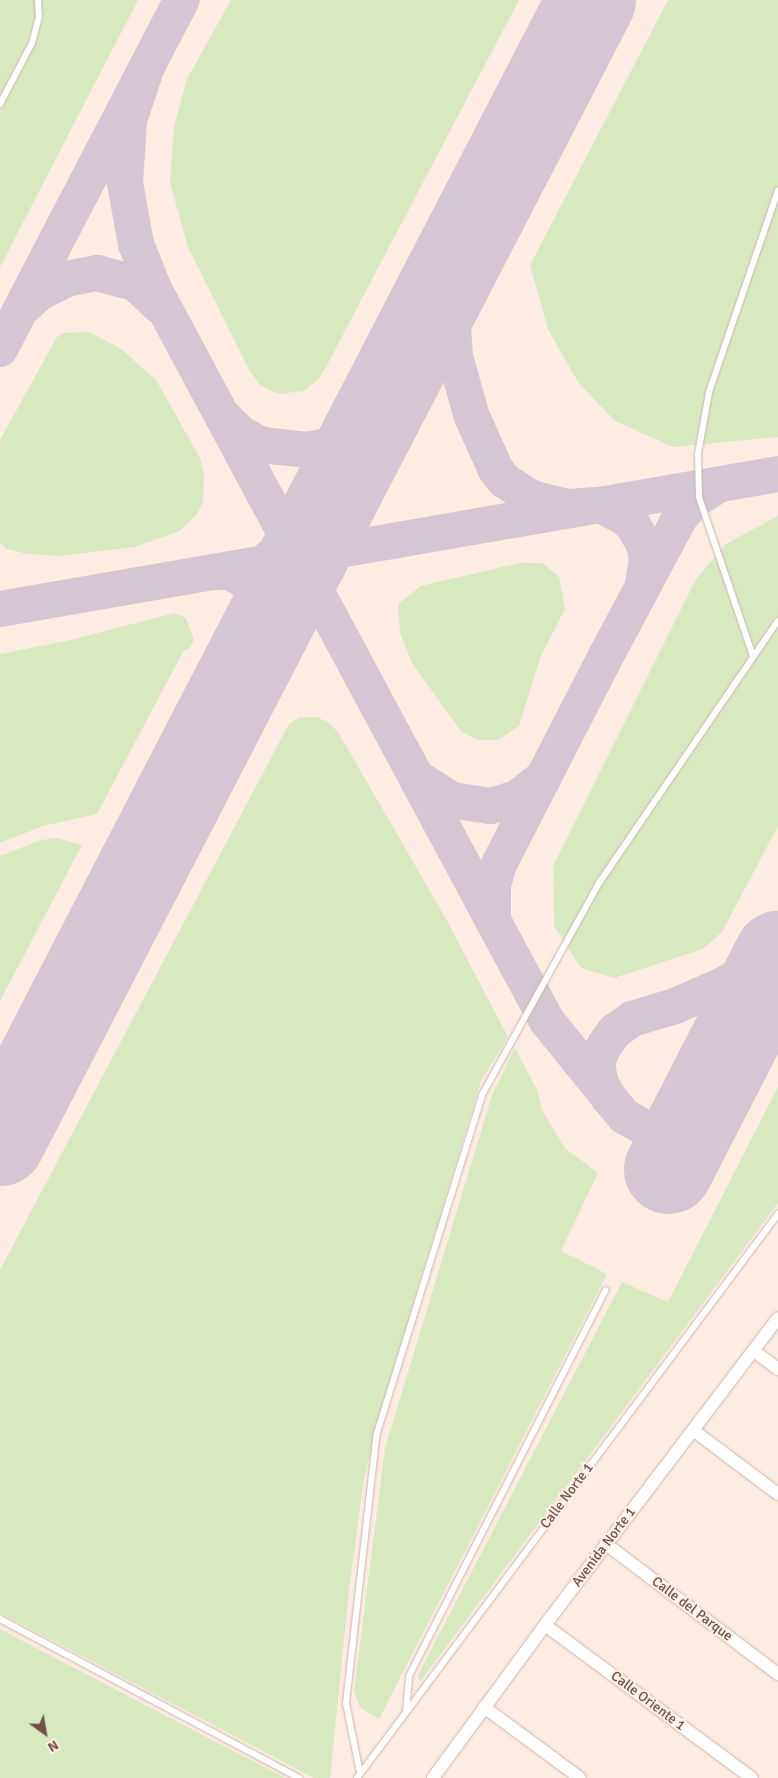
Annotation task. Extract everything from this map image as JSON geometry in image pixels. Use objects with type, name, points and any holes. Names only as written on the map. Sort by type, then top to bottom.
[{"type":"street","name":"Avenida Norte 1","points":[[433,1778],[545,1624],[778,1318]]},
{"type":"street","points":[[754,1351],[778,1369]]},
{"type":"street","points":[[693,1430],[778,1494]]},
{"type":"street","name":"Calle del Parque","points":[[606,1544],[778,1674]]},
{"type":"street","name":"Calle Oriente 1","points":[[545,1624],[752,1778]]},
{"type":"street","points":[[484,1707],[580,1778]]},
{"type":"lane","points":[[0,104],[32,43],[40,16],[38,0]]},
{"type":"lane","points":[[753,656],[699,497],[698,454],[709,392],[778,190]]},
{"type":"lane","points":[[359,1775],[346,1703],[377,1433],[482,1096],[599,883],[778,621]]},
{"type":"lane","name":"Calle Norte 1","points":[[359,1775],[778,1214]]},
{"type":"lane","points":[[406,1712],[409,1676],[606,1290]]},
{"type":"lane","points":[[0,1619],[299,1778]]},
{"type":"green space","points":[[0,0],[138,0],[0,267]]},
{"type":"green space","points":[[231,0],[519,0],[326,367],[318,380],[303,391],[279,394],[260,385],[249,370],[188,247],[170,183],[174,127],[187,79]]},
{"type":"green space","points":[[668,0],[778,0],[778,437],[673,447],[615,421],[578,382],[548,329],[530,265]]},
{"type":"green space","points":[[89,332],[120,348],[156,380],[200,458],[204,475],[203,502],[196,515],[180,531],[134,547],[60,556],[27,554],[7,549],[0,543],[0,440],[57,337],[63,333]]},
{"type":"green space","points":[[778,516],[778,826],[722,932],[703,949],[614,978],[581,968],[554,926],[553,866],[696,579],[726,544]]},
{"type":"green space","points":[[520,563],[542,563],[559,577],[565,609],[540,658],[519,726],[498,740],[477,740],[461,731],[412,663],[400,633],[398,604],[421,586]]},
{"type":"green space","points":[[174,613],[186,618],[194,640],[188,650],[184,650],[97,814],[43,826],[0,843],[0,654],[71,640]]},
{"type":"green space","points":[[300,717],[317,717],[329,723],[338,732],[445,917],[508,1037],[481,1081],[375,1430],[363,1485],[349,1591],[330,1778],[314,1778],[0,1613],[0,1270],[289,724]]},
{"type":"green space","points":[[57,838],[82,845],[0,1001],[0,856],[41,840]]},
{"type":"green space","points":[[515,1048],[537,1090],[542,1110],[565,1148],[598,1173],[561,1251],[607,1274],[379,1719],[360,1708],[354,1691],[385,1448],[492,1095]]},
{"type":"green space","points":[[778,1087],[778,1203],[420,1682],[418,1675],[622,1282],[668,1302]]},
{"type":"green space","points":[[0,1629],[285,1778],[0,1778]]},
{"type":"taxiway","points":[[0,349],[182,0]]},
{"type":"taxiway","points":[[146,69],[129,120],[125,183],[136,244],[154,289],[547,1021],[624,1116],[680,1148]]},
{"type":"taxiway","points":[[462,249],[452,312],[455,357],[472,417],[496,470],[505,481],[531,498],[568,507],[600,505],[624,517],[633,525],[645,547],[647,559],[643,585]]},
{"type":"taxiway","points":[[25,306],[39,293],[66,279],[97,273],[135,283],[159,305]]},
{"type":"taxiway","points":[[225,418],[241,434],[262,445],[307,450],[331,445],[353,433],[386,399]]},
{"type":"taxiway","points":[[270,557],[291,548],[308,534],[328,508],[358,453]]},
{"type":"taxiway","points":[[0,609],[778,474]]},
{"type":"taxiway","points":[[493,921],[493,885],[499,864],[608,652],[680,517],[696,499],[718,485]]},
{"type":"taxiway","points":[[264,633],[298,588],[328,567]]},
{"type":"taxiway","points":[[218,572],[229,572],[245,580],[257,597],[263,616],[256,647]]},
{"type":"taxiway","points":[[416,777],[452,800],[491,806],[517,798],[544,777]]},
{"type":"taxiway","points":[[608,1097],[600,1081],[597,1063],[604,1046],[615,1031],[632,1019],[675,1006],[721,986],[746,972],[778,944]]},
{"type":"runway","points":[[0,1141],[591,0]]},
{"type":"runway","points":[[668,1169],[778,955]]}]
